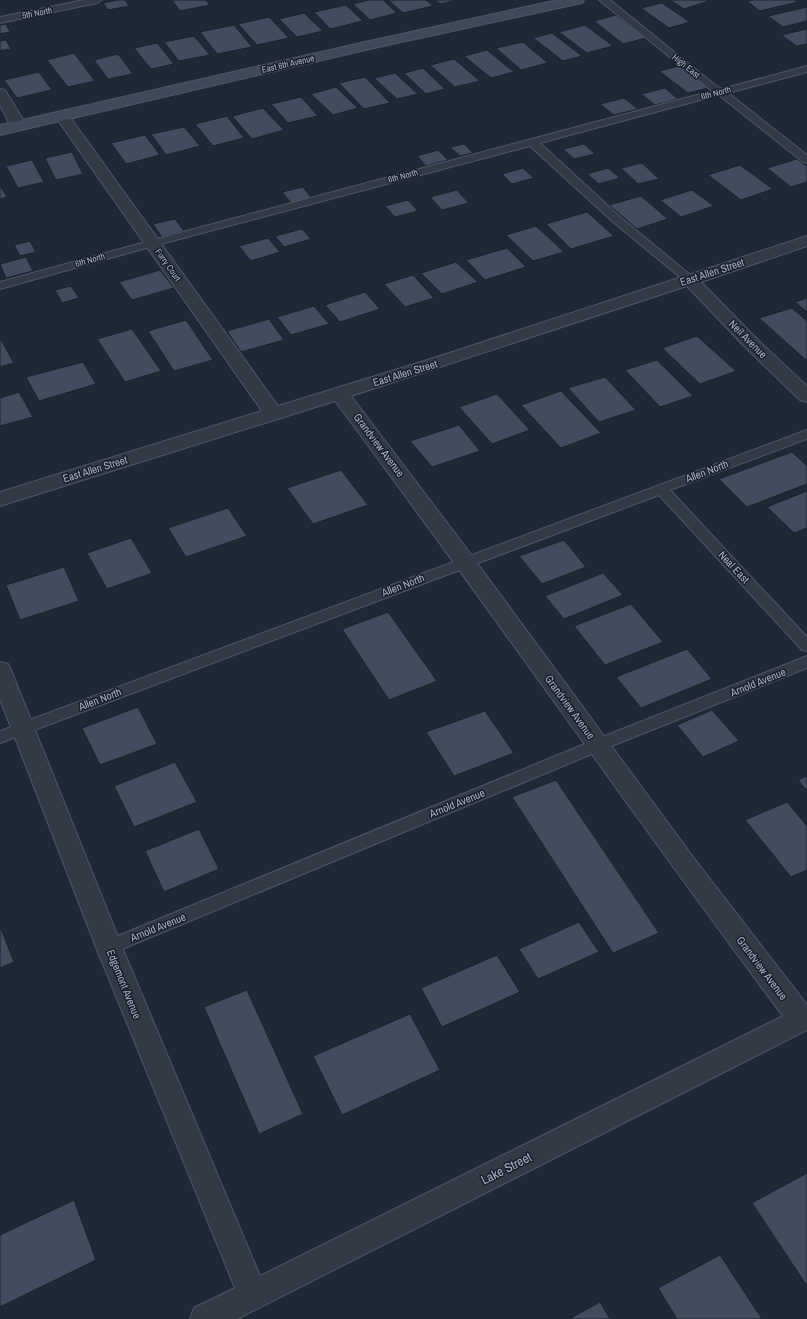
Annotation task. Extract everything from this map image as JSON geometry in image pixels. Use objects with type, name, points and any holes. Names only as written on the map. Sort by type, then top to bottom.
[{"type":"street","name":"East 6th Avenue","points":[[0,130],[374,44],[577,0]]},
{"type":"street","points":[[0,93],[15,118],[17,126]]},
{"type":"street","name":"Furry Court","points":[[62,116],[274,414]]},
{"type":"street","name":"East Allen Street","points":[[0,499],[339,394],[807,241]]},
{"type":"street","name":"Neil Avenue","points":[[690,280],[752,344],[807,396]]},
{"type":"street","name":"Grandview Avenue","points":[[339,394],[417,495],[598,745],[804,1018]]},
{"type":"street","name":"Edgemont Avenue","points":[[0,670],[11,733],[109,947],[253,1296]]},
{"type":"street","name":"Lake Street","points":[[205,1319],[804,1018]]},
{"type":"lane","name":"5th North","points":[[0,20],[97,0]]},
{"type":"lane","name":"High East","points":[[604,0],[712,87],[807,160]]},
{"type":"lane","name":"6th North","points":[[0,286],[153,242],[807,69]]},
{"type":"lane","points":[[532,142],[616,219],[690,280]]},
{"type":"lane","name":"Allen North","points":[[11,733],[807,434]]},
{"type":"lane","name":"Neal East","points":[[661,489],[807,646]]},
{"type":"lane","name":"Arnold Avenue","points":[[109,947],[598,745],[807,662]]},
{"type":"building","points":[[125,0],[129,6],[108,10],[103,3]]},
{"type":"building","points":[[172,0],[206,0],[210,5],[180,11]]},
{"type":"building","points":[[369,0],[383,0],[397,13],[370,20],[353,4]]},
{"type":"building","points":[[388,0],[426,0],[433,6],[403,13]]},
{"type":"building","points":[[435,0],[458,0],[440,4]]},
{"type":"building","points":[[670,0],[707,0],[709,1],[684,9]]},
{"type":"building","points":[[795,0],[798,2],[760,11],[747,1]]},
{"type":"building","points":[[662,3],[690,22],[669,28],[641,8]]},
{"type":"building","points":[[346,5],[363,21],[330,29],[314,12]]},
{"type":"building","points":[[807,7],[807,21],[783,27],[768,16]]},
{"type":"building","points":[[304,13],[323,31],[297,37],[279,19]]},
{"type":"building","points":[[616,15],[646,38],[623,44],[594,21]]},
{"type":"building","points":[[269,17],[289,38],[257,45],[238,24]]},
{"type":"building","points":[[6,24],[10,32],[0,34],[0,25]]},
{"type":"building","points":[[234,25],[252,47],[217,54],[200,32]]},
{"type":"building","points":[[585,25],[613,46],[587,53],[559,32]]},
{"type":"building","points":[[807,29],[807,44],[797,46],[781,35]]},
{"type":"building","points":[[552,33],[582,56],[563,61],[533,38]]},
{"type":"building","points":[[194,36],[210,55],[179,61],[164,42]]},
{"type":"building","points":[[6,40],[11,49],[0,51],[0,41]]},
{"type":"building","points":[[523,42],[548,63],[521,70],[496,48]]},
{"type":"building","points":[[157,43],[174,64],[151,69],[134,48]]},
{"type":"building","points":[[487,50],[514,72],[491,78],[464,56]]},
{"type":"building","points":[[74,53],[95,81],[68,87],[47,60]]},
{"type":"building","points":[[118,54],[133,74],[108,79],[94,60]]},
{"type":"building","points":[[454,59],[480,81],[455,87],[430,65]]},
{"type":"building","points":[[683,65],[712,87],[688,93],[659,71]]},
{"type":"building","points":[[423,68],[445,89],[426,94],[404,73]]},
{"type":"building","points":[[39,72],[52,90],[17,98],[4,80]]},
{"type":"building","points":[[395,73],[418,94],[397,99],[374,78]]},
{"type":"building","points":[[365,77],[390,103],[364,109],[339,83]]},
{"type":"building","points":[[336,87],[358,108],[333,115],[311,94]]},
{"type":"building","points":[[665,88],[678,99],[655,105],[641,94]]},
{"type":"building","points":[[301,97],[318,116],[288,123],[271,104]]},
{"type":"building","points":[[624,98],[638,109],[614,115],[600,104]]},
{"type":"building","points":[[263,108],[284,130],[252,139],[232,116]]},
{"type":"building","points":[[227,116],[244,138],[213,146],[195,124]]},
{"type":"building","points":[[184,127],[200,146],[166,155],[151,134]]},
{"type":"building","points":[[145,135],[160,155],[126,164],[111,143]]},
{"type":"building","points":[[464,144],[473,153],[460,156],[450,147]]},
{"type":"building","points":[[584,144],[595,154],[574,159],[563,149]]},
{"type":"building","points":[[438,150],[448,160],[426,166],[417,156]]},
{"type":"building","points":[[72,152],[83,174],[56,180],[45,158]]},
{"type":"building","points":[[797,159],[807,166],[807,182],[791,187],[767,168]]},
{"type":"building","points":[[32,160],[44,182],[18,188],[6,166]]},
{"type":"building","points":[[642,163],[659,179],[638,184],[621,168]]},
{"type":"building","points":[[740,165],[773,189],[741,200],[708,175]]},
{"type":"building","points":[[523,168],[534,178],[512,184],[502,174]]},
{"type":"building","points":[[608,168],[620,178],[599,184],[587,174]]},
{"type":"building","points":[[0,185],[7,197],[0,199]]},
{"type":"building","points":[[303,187],[312,199],[292,204],[282,192]]},
{"type":"building","points":[[457,190],[469,203],[442,210],[430,197]]},
{"type":"building","points":[[692,190],[714,206],[681,217],[660,200]]},
{"type":"building","points":[[641,196],[668,219],[637,229],[609,205]]},
{"type":"building","points":[[408,200],[418,211],[395,217],[385,206]]},
{"type":"building","points":[[587,212],[614,236],[571,249],[546,224]]},
{"type":"building","points":[[175,219],[184,231],[162,237],[153,224]]},
{"type":"building","points":[[536,226],[564,252],[533,261],[506,235]]},
{"type":"building","points":[[302,229],[311,239],[284,247],[275,236]]},
{"type":"building","points":[[268,238],[280,252],[251,261],[239,246]]},
{"type":"building","points":[[30,241],[36,252],[20,256],[14,245]]},
{"type":"building","points":[[507,248],[526,267],[485,280],[466,260]]},
{"type":"building","points":[[26,257],[33,271],[6,278],[0,264]]},
{"type":"building","points":[[456,262],[478,282],[442,294],[421,273]]},
{"type":"building","points":[[160,270],[174,288],[132,300],[119,282]]},
{"type":"building","points":[[413,275],[434,298],[405,307],[384,284]]},
{"type":"building","points":[[71,286],[79,298],[62,303],[55,290]]},
{"type":"building","points":[[365,292],[380,309],[340,322],[325,305]]},
{"type":"building","points":[[807,298],[807,312],[795,302]]},
{"type":"building","points":[[314,306],[329,324],[291,335],[277,317]]},
{"type":"building","points":[[792,308],[807,321],[807,361],[759,318]]},
{"type":"building","points":[[269,319],[284,340],[241,352],[227,331]]},
{"type":"building","points":[[186,320],[213,360],[174,371],[148,331]]},
{"type":"building","points":[[132,329],[161,371],[125,382],[97,339]]},
{"type":"building","points":[[697,336],[736,371],[700,384],[662,348]]},
{"type":"building","points":[[0,338],[14,363],[0,367]]},
{"type":"building","points":[[657,360],[693,396],[660,407],[625,370]]},
{"type":"building","points":[[83,362],[96,384],[39,401],[26,377]]},
{"type":"building","points":[[605,377],[636,410],[599,422],[568,388]]},
{"type":"building","points":[[561,391],[601,433],[561,448],[521,405]]},
{"type":"building","points":[[19,392],[33,417],[0,426],[0,398]]},
{"type":"building","points":[[497,394],[530,430],[492,444],[459,407]]},
{"type":"building","points":[[459,425],[480,451],[432,467],[410,441]]},
{"type":"building","points":[[792,452],[807,466],[807,484],[747,507],[719,479]]},
{"type":"building","points":[[341,470],[368,505],[313,524],[287,488]]},
{"type":"building","points":[[807,491],[807,528],[794,533],[767,507]]},
{"type":"building","points":[[228,508],[247,536],[186,557],[168,528]]},
{"type":"building","points":[[131,538],[152,573],[107,589],[87,553]]},
{"type":"building","points":[[564,540],[586,567],[542,584],[519,556]]},
{"type":"building","points":[[64,567],[79,601],[20,620],[6,585]]},
{"type":"building","points":[[603,573],[623,595],[564,619],[545,596]]},
{"type":"building","points":[[631,604],[663,642],[605,665],[574,626]]},
{"type":"building","points":[[388,612],[437,681],[389,700],[342,629]]},
{"type":"building","points":[[687,649],[712,679],[641,708],[616,677]]},
{"type":"building","points":[[138,707],[157,744],[100,765],[82,728]]},
{"type":"building","points":[[712,710],[739,741],[703,757],[677,725]]},
{"type":"building","points":[[485,711],[514,753],[454,776],[426,732]]},
{"type":"building","points":[[175,762],[197,802],[134,827],[114,786]]},
{"type":"building","points":[[807,776],[807,791],[798,780]]},
{"type":"building","points":[[556,780],[659,933],[613,953],[512,797]]},
{"type":"building","points":[[787,802],[807,826],[807,870],[791,877],[745,820]]},
{"type":"building","points":[[199,829],[219,869],[164,892],[145,851]]},
{"type":"building","points":[[579,922],[599,952],[538,979],[519,949]]},
{"type":"building","points":[[0,926],[14,962],[0,968]]},
{"type":"building","points":[[497,955],[520,992],[442,1027],[421,988]]},
{"type":"building","points":[[247,990],[303,1114],[259,1134],[204,1007]]},
{"type":"building","points":[[410,1014],[440,1070],[342,1115],[313,1056]]},
{"type":"building","points":[[807,1173],[807,1286],[752,1203]]},
{"type":"building","points":[[74,1200],[96,1260],[0,1307],[0,1235]]},
{"type":"building","points":[[720,1255],[762,1319],[677,1319],[658,1288]]},
{"type":"building","points":[[600,1302],[610,1319],[569,1319]]}]
